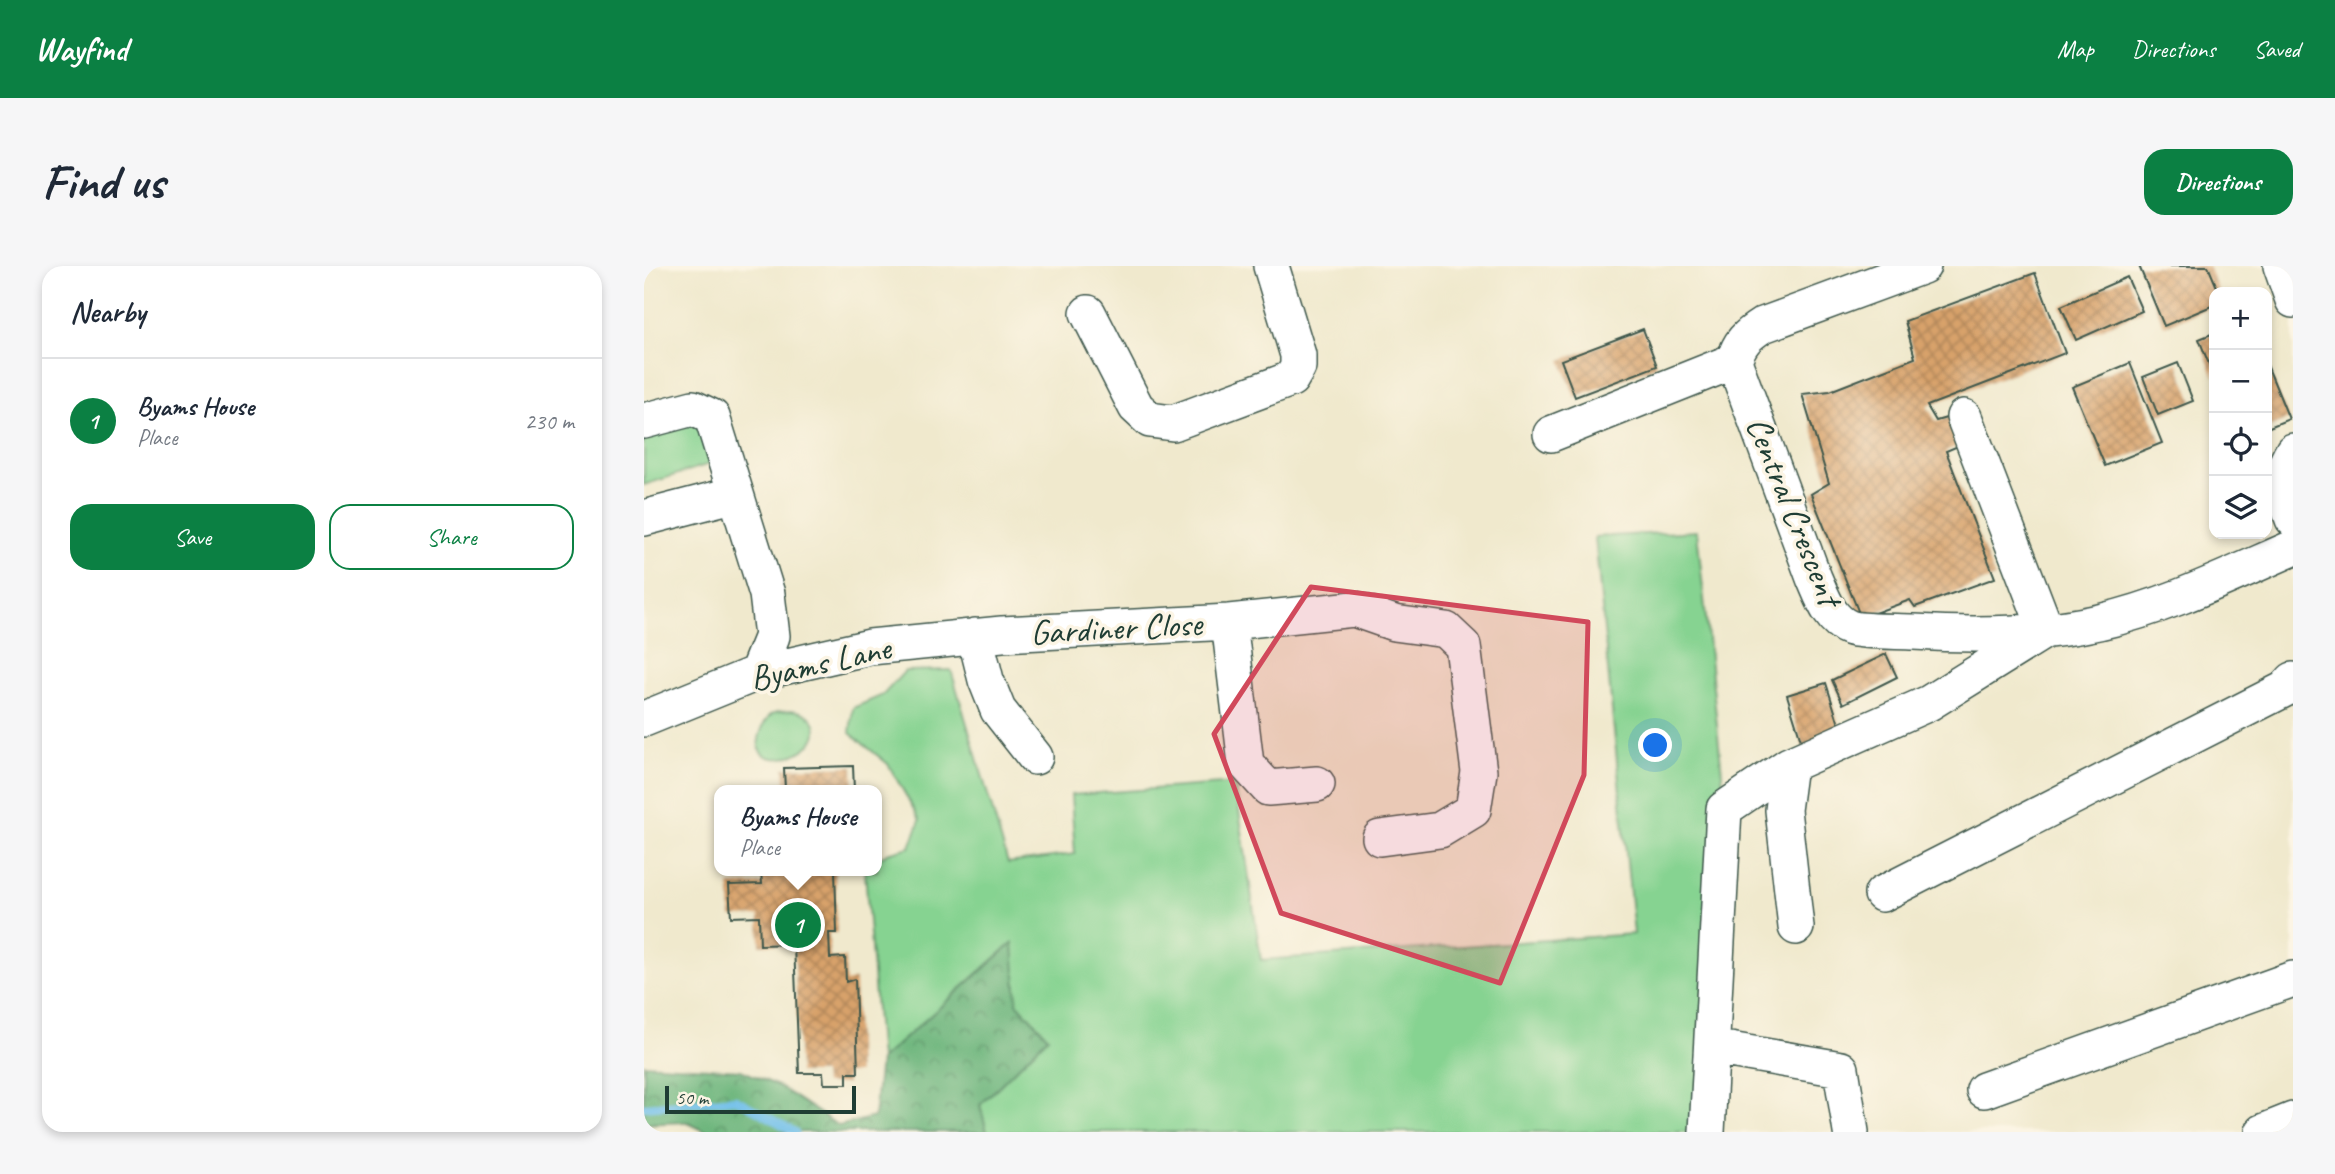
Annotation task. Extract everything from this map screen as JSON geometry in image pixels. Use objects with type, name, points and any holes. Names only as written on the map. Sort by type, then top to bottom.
[{"type":"street","points":[[1088,313],[1136,407],[1150,420],[1172,424],[1291,379],[1298,367],[1298,355],[1271,266]]},
{"type":"street","points":[[1551,434],[1734,361],[1744,339],[1763,325],[1923,266]]},
{"type":"street","points":[[2281,266],[2293,300]]},
{"type":"street","name":"Central Crescent","points":[[1734,361],[1814,578],[1835,618],[1851,628],[1945,634],[2046,630],[2101,622],[2183,594],[2293,548]]},
{"type":"street","points":[[644,421],[693,408],[712,417],[767,594],[772,636],[757,673]]},
{"type":"street","points":[[1707,1132],[1724,809],[1789,765],[1929,703],[2046,630],[1964,417]]},
{"type":"street","points":[[2293,450],[2284,467],[2280,484],[2293,519]]},
{"type":"street","points":[[644,518],[736,494]]},
{"type":"street","name":"Gardiner Close","points":[[988,635],[1229,622],[1354,609],[1394,623],[1446,631],[1464,646],[1479,772],[1473,810],[1440,830],[1380,838]]},
{"type":"street","name":"Gardiner Close","points":[[1229,622],[1247,764],[1268,788],[1317,784]]},
{"type":"street","points":[[988,635],[986,680],[998,710],[1035,757]]},
{"type":"street","name":"Byams Lane","points":[[644,719],[757,673],[870,647],[988,635]]},
{"type":"street","points":[[1882,894],[2285,689],[2293,680]]},
{"type":"street","points":[[1789,765],[1783,810],[1796,927]]},
{"type":"street","points":[[1984,1090],[2293,979]]},
{"type":"street","points":[[1712,1048],[1842,1069],[1851,1132]]},
{"type":"street","points":[[2263,1132],[2293,1120]]},
{"type":"highlighted area","points":[[1311,587],[1588,622],[1584,775],[1500,983],[1281,913],[1214,734]]},
{"type":"green space","points":[[697,421],[716,462],[644,485],[644,436]]},
{"type":"green space","points":[[1697,531],[1725,803],[1695,1132],[987,1132],[980,1105],[1048,1037],[1017,1003],[1012,943],[880,1060],[865,876],[882,876],[882,856],[910,847],[920,820],[888,764],[850,733],[853,708],[883,695],[905,671],[951,670],[1008,863],[1075,854],[1071,795],[1235,783],[1261,960],[1634,934],[1595,537]]},
{"type":"green space","points":[[791,710],[805,713],[812,719],[816,727],[814,740],[793,755],[784,758],[767,757],[759,748],[759,737],[764,725],[774,713]]},
{"type":"green space","points":[[1013,943],[1017,1003],[1048,1037],[980,1105],[987,1132],[707,1132],[686,1122],[644,1124],[644,1064],[741,1070],[778,1086],[839,1126],[874,1117],[880,1060]]},
{"type":"building","points":[[2139,266],[2208,266],[2217,287],[2209,287],[2209,307],[2164,326]]},
{"type":"building","points":[[2035,273],[2065,353],[1927,406],[1936,421],[1953,416],[1963,444],[1946,451],[1995,578],[1915,607],[1910,600],[1861,618],[1811,494],[1829,483],[1802,394],[1830,391],[1915,358],[1905,321]]},
{"type":"building","points":[[2127,277],[2142,311],[2076,340],[2061,306]]},
{"type":"building","points":[[1643,329],[1657,366],[1575,397],[1561,360]]},
{"type":"building","points":[[2209,335],[2209,364],[2199,339]]},
{"type":"building","points":[[2130,363],[2162,443],[2105,466],[2072,387]]},
{"type":"building","points":[[2178,363],[2193,401],[2158,415],[2143,377]]},
{"type":"building","points":[[2272,377],[2289,419],[2272,426]]},
{"type":"building","points":[[1886,654],[1897,677],[1843,704],[1832,680]]},
{"type":"building","points":[[1826,683],[1843,737],[1804,750],[1787,695]]},
{"type":"building","points":[[853,766],[854,785],[785,785],[784,768]]},
{"type":"building","points":[[761,876],[835,876],[837,933],[829,933],[830,958],[845,957],[846,982],[855,979],[858,1073],[847,1073],[847,1084],[824,1084],[823,1073],[799,1073],[794,944],[760,945],[759,916],[731,917],[729,885],[762,884]]},
{"type":"waterway","points":[[644,1107],[736,1099],[795,1132]]},
{"type":"place","name":"Byams House","points":[[798,925]]}]
